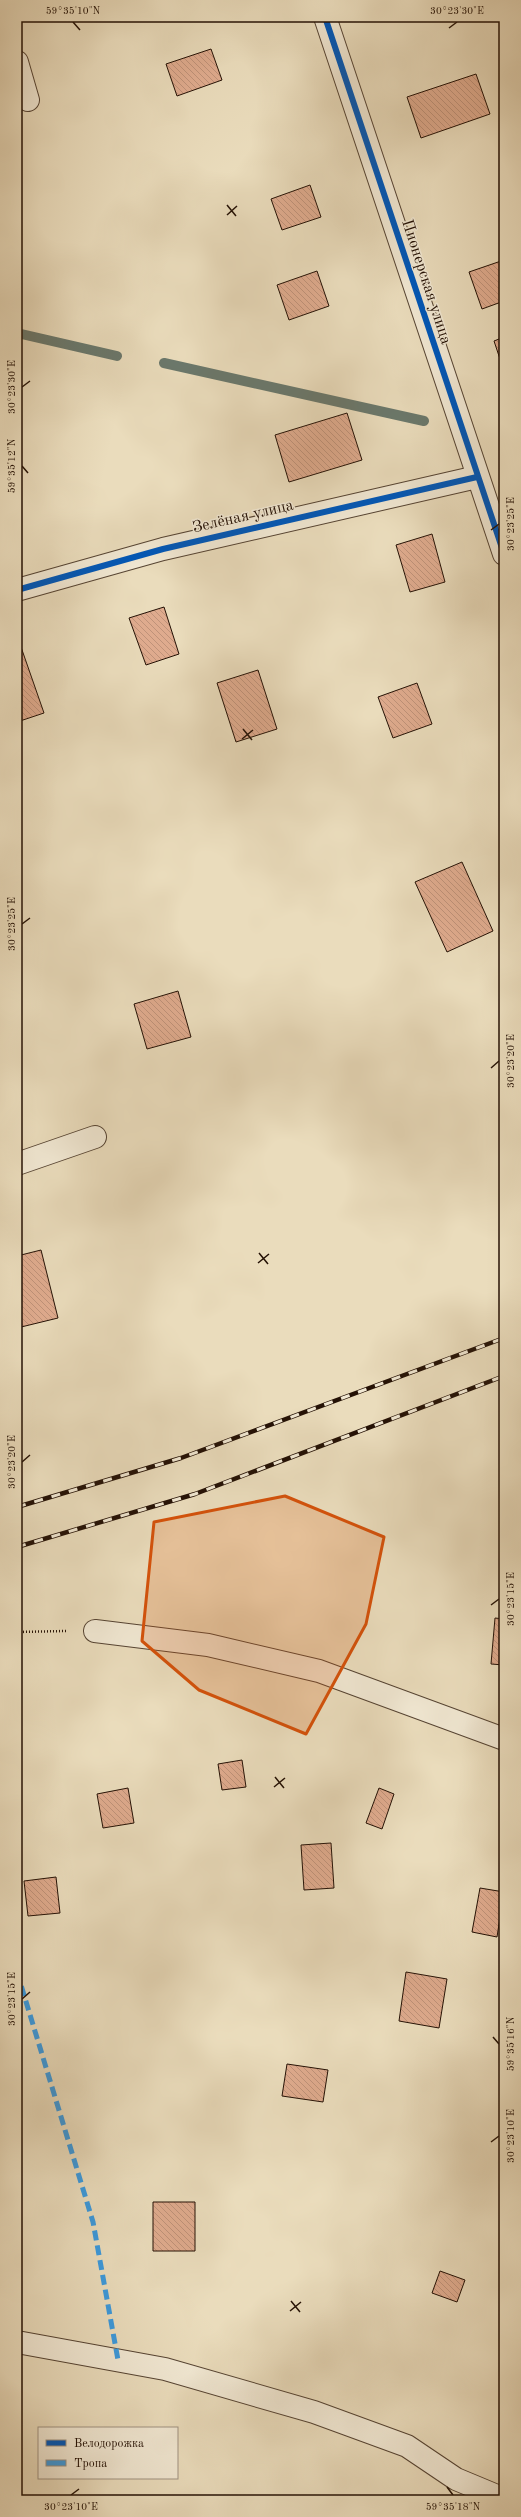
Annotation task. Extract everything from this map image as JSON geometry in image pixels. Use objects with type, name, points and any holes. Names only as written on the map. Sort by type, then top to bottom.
[{"type":"street","name":"Пионерская улица","points":[[325,17],[504,554]]},
{"type":"street","points":[[17,62],[28,100]]},
{"type":"street","name":"Зелёная улица","points":[[17,590],[163,549],[478,477]]},
{"type":"street","points":[[17,1164],[95,1137]]},
{"type":"street","points":[[95,1631],[208,1646],[319,1671],[504,1739]]},
{"type":"street","points":[[17,2342],[165,2368],[314,2412],[407,2446],[456,2479],[504,2499]]},
{"type":"path","points":[[17,1632],[95,1631]]},
{"type":"highlighted area","points":[[285,1496],[384,1537],[366,1624],[306,1734],[199,1690],[142,1641],[154,1522]]},
{"type":"building","points":[[211,49],[222,80],[177,96],[166,64]]},
{"type":"building","points":[[476,74],[490,114],[421,138],[407,97]]},
{"type":"building","points":[[310,185],[321,217],[282,230],[271,199]]},
{"type":"building","points":[[504,260],[504,301],[482,309],[469,272]]},
{"type":"building","points":[[317,271],[329,306],[289,320],[277,285]]},
{"type":"building","points":[[504,337],[504,371],[494,341]]},
{"type":"building","points":[[347,413],[362,460],[289,482],[275,435]]},
{"type":"building","points":[[17,414],[21,432],[17,433]]},
{"type":"building","points":[[432,534],[445,582],[410,592],[396,545]]},
{"type":"building","points":[[164,607],[179,654],[146,665],[129,618]]},
{"type":"building","points":[[21,647],[44,713],[17,722],[17,649]]},
{"type":"building","points":[[258,670],[277,729],[236,742],[217,683]]},
{"type":"building","points":[[417,683],[432,724],[393,738],[378,697]]},
{"type":"building","points":[[462,862],[493,931],[447,952],[415,882]]},
{"type":"building","points":[[178,991],[191,1037],[147,1049],[134,1004]]},
{"type":"building","points":[[41,1250],[58,1318],[17,1328],[17,1256]]},
{"type":"building","points":[[495,1618],[504,1619],[504,1665],[491,1664]]},
{"type":"building","points":[[242,1760],[246,1787],[222,1790],[218,1764]]},
{"type":"building","points":[[128,1788],[134,1823],[103,1828],[97,1794]]},
{"type":"building","points":[[379,1788],[394,1794],[382,1829],[366,1823]]},
{"type":"building","points":[[331,1843],[334,1888],[304,1890],[301,1845]]},
{"type":"building","points":[[56,1877],[60,1913],[28,1916],[24,1881]]},
{"type":"building","points":[[480,1888],[504,1892],[497,1937],[472,1932]]},
{"type":"building","points":[[406,1972],[447,1979],[439,2028],[399,2021]]},
{"type":"building","points":[[287,2064],[328,2070],[323,2102],[282,2096]]},
{"type":"building","points":[[153,2202],[195,2202],[195,2251],[153,2251]]},
{"type":"building","points":[[440,2271],[465,2280],[457,2302],[432,2293]]},
{"type":"waterway","points":[[17,333],[117,356]]},
{"type":"waterway","points":[[164,363],[424,421]]},
{"type":"railway","points":[[17,1507],[181,1458],[504,1338]]},
{"type":"railway","points":[[17,1547],[195,1494],[504,1376]]},
{"type":"marked path","points":[[17,1972],[93,2222],[118,2360]]},
{"type":"cycle path","points":[[325,17],[504,554]]},
{"type":"cycle path","points":[[17,590],[163,549],[477,477]]}]
